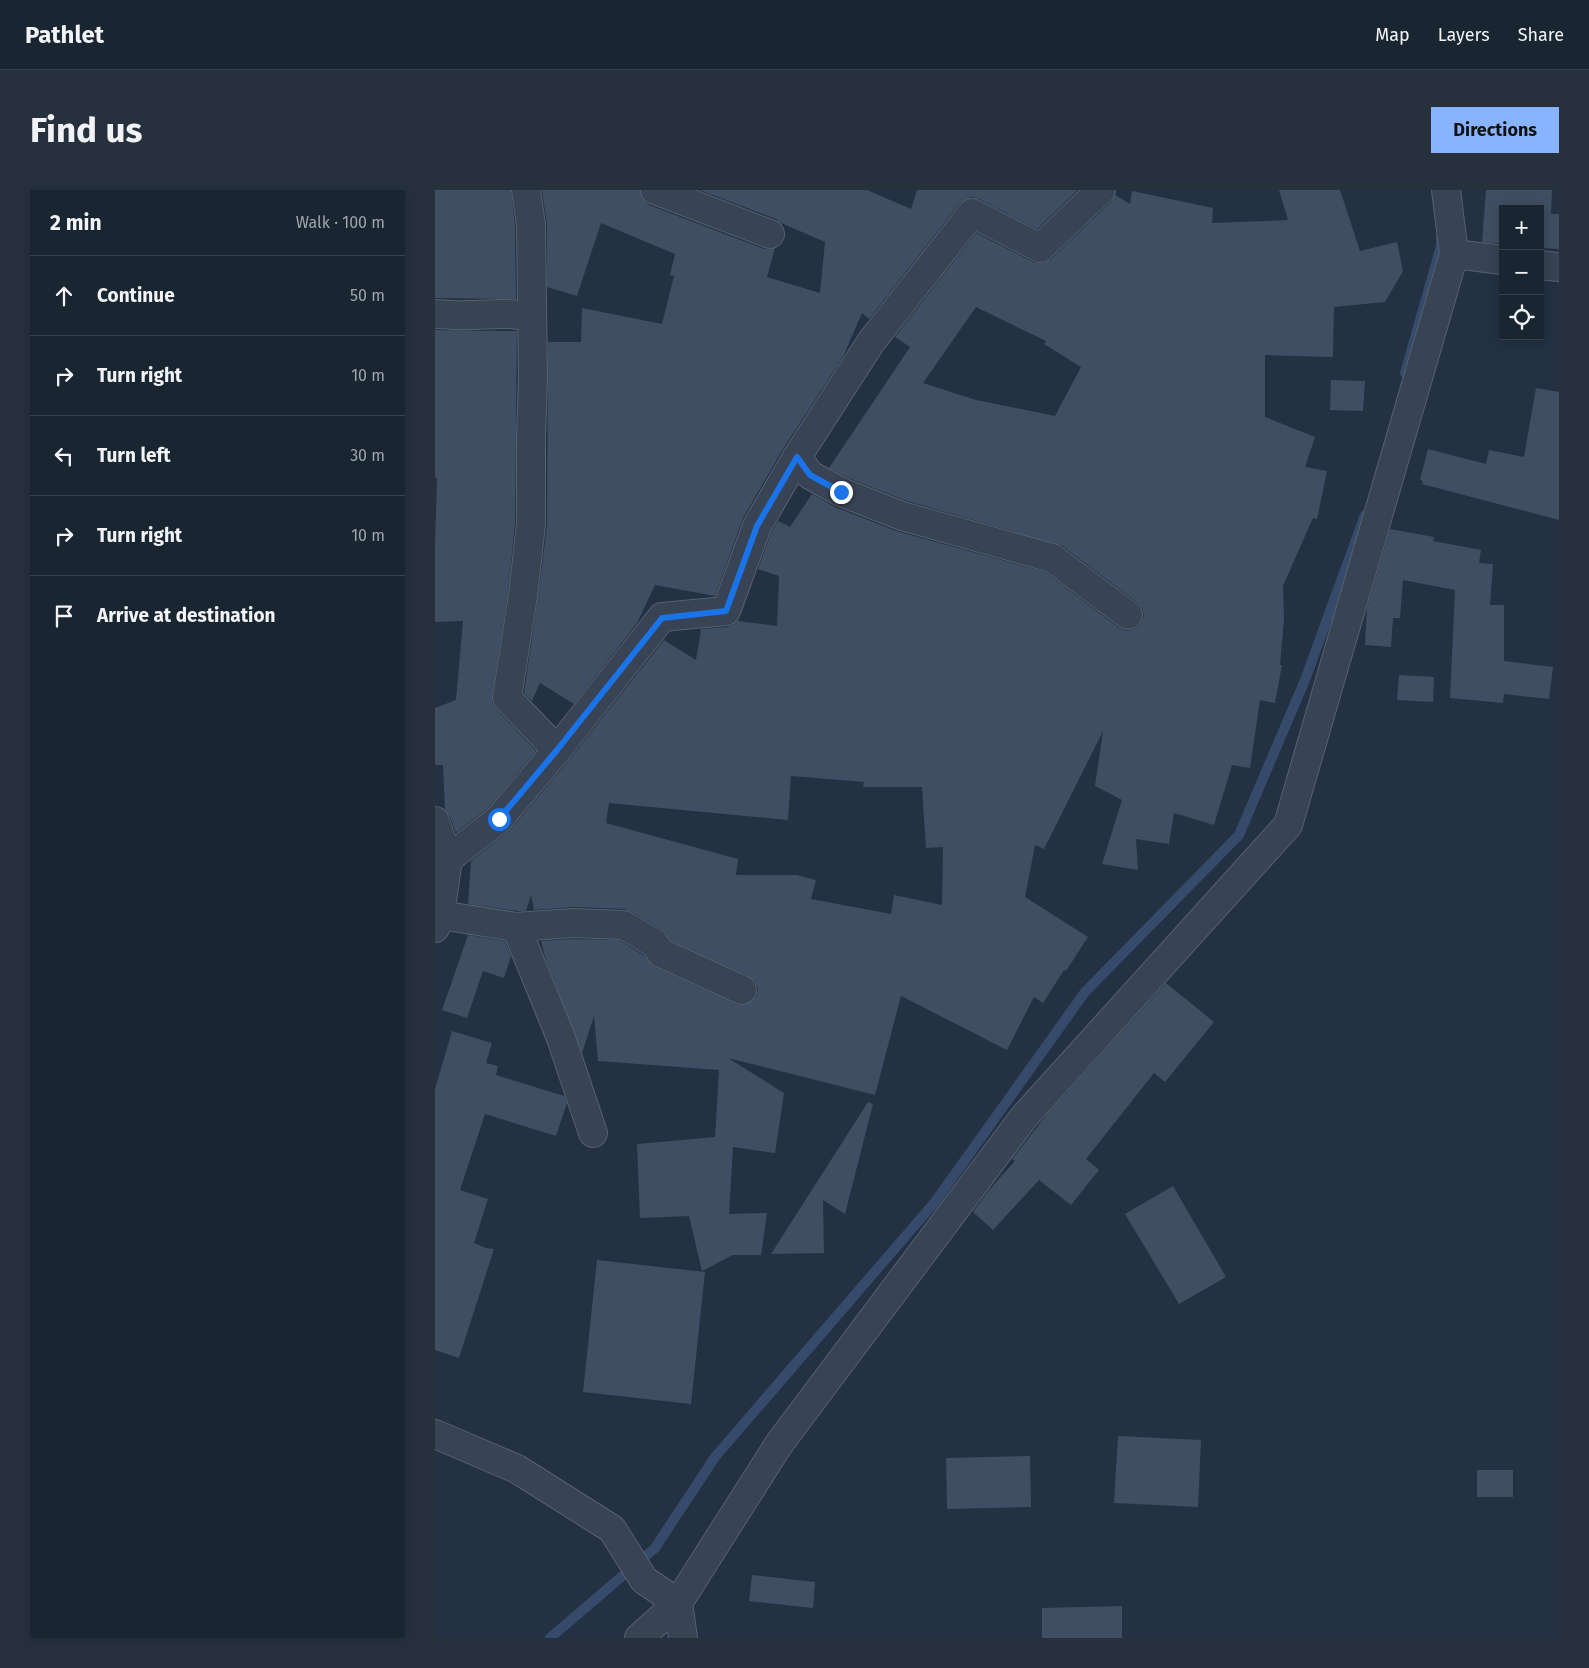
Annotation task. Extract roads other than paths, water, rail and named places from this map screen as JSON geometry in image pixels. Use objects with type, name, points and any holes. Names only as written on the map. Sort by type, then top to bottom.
[{"type":"street","points":[[526,190],[531,225],[533,377],[531,524],[523,596],[507,698],[557,750]]},
{"type":"street","points":[[655,190],[770,234]]},
{"type":"street","points":[[448,859],[499,819],[557,750],[662,618],[726,611],[757,526],[797,457],[871,342],[973,213],[1040,248],[1101,190]]},
{"type":"street","points":[[639,1638],[678,1603],[779,1444],[1024,1117],[1288,825],[1454,254],[1446,190]]},
{"type":"street","points":[[1454,254],[1499,260]]},
{"type":"street","points":[[1544,265],[1559,267]]},
{"type":"street","points":[[435,314],[469,315],[482,313],[524,315],[531,318]]},
{"type":"street","points":[[797,457],[810,475],[841,492],[902,516],[1052,558],[1128,615]]},
{"type":"street","points":[[435,821],[448,859],[438,921],[516,927],[573,923],[624,925],[654,943],[661,952],[742,990]]},
{"type":"street","points":[[516,927],[561,1038],[593,1133]]},
{"type":"street","points":[[435,1434],[517,1469],[612,1529],[644,1580],[678,1603],[683,1638]]},
{"type":"waterway","points":[[1405,373],[1441,246],[1441,238]]},
{"type":"waterway","points":[[550,1638],[655,1548],[715,1457],[935,1202],[1085,992],[1239,835],[1305,680],[1365,515]]}]
